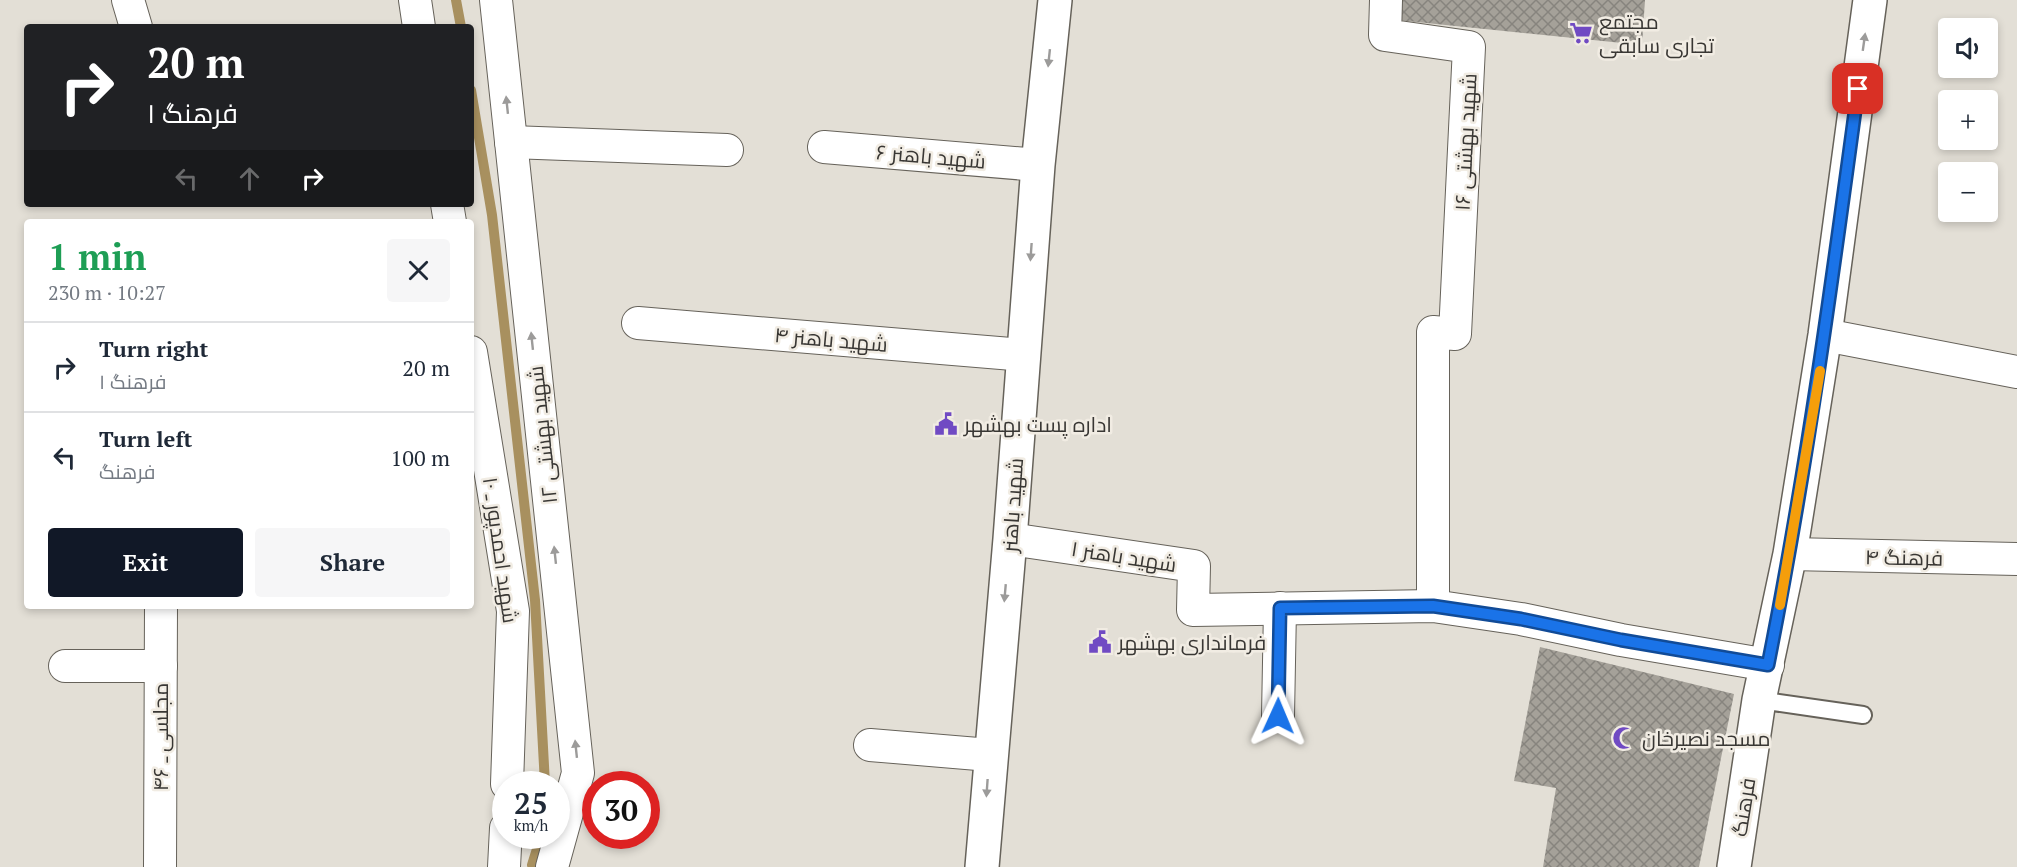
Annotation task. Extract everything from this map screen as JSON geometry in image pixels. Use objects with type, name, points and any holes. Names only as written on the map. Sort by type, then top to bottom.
[{"type":"street","points":[[128,0],[135,24]]},
{"type":"street","points":[[415,0],[419,24]]},
{"type":"street","name":"شهید بهشتی ۱۲","points":[[496,0],[578,773],[552,867]]},
{"type":"street","name":"شهید باهنر","points":[[982,867],[1038,165],[1055,0]]},
{"type":"street","name":"شهید بهشتی ۱۶","points":[[1386,0],[1385,34],[1470,47],[1455,334],[1433,332],[1433,606]]},
{"type":"street","name":"فرهنگ","points":[[1734,867],[1759,700],[1790,554],[1825,335],[1870,0]]},
{"type":"street","points":[[511,142],[727,150]]},
{"type":"street","name":"شهید باهنر ۶","points":[[824,147],[1038,165]]},
{"type":"street","name":"شهید باهنر ۴","points":[[638,323],[1024,355]]},
{"type":"street","points":[[1825,335],[2017,372]]},
{"type":"street","name":"شهید احمدپور ـ ۱۰","points":[[474,370],[513,611],[507,771]]},
{"type":"street","name":"شهید باهنر ۱","points":[[1010,538],[1194,566],[1193,610],[1280,608]]},
{"type":"street","name":"فرهنگ ۴","points":[[1790,554],[2017,559]]},
{"type":"street","points":[[1278,716],[1280,608],[1433,606],[1521,619],[1621,640],[1768,665]]},
{"type":"street","name":"مجلسی ـ ۴۶","points":[[159,867],[161,609]]},
{"type":"street","points":[[64,666],[161,666]]},
{"type":"street","points":[[870,745],[990,755]]},
{"type":"street","points":[[504,867],[505,849]]},
{"type":"lane","points":[[1759,700],[1863,715]]},
{"type":"building","name":"مجتمع تجاری سابقی","points":[[1398,0],[1645,0],[1642,45],[1397,20]]},
{"type":"building","name":"مسجد نصیرخان","points":[[1540,647],[1734,694],[1699,867],[1543,867],[1556,788],[1514,781]]},
{"type":"waterway","points":[[456,0],[460,24]]},
{"type":"waterway","points":[[474,108],[492,215],[535,600],[544,771]]},
{"type":"waterway","points":[[532,865],[537,849]]},
{"type":"slow traffic","points":[[1780,605],[1820,371]]},
{"type":"place","name":"مجتمع تجاری سابقی","points":[[1581,33]]},
{"type":"place","name":"اداره پست بهشهر","points":[[946,424]]},
{"type":"place","name":"فرمانداری بهشهر","points":[[1100,642]]},
{"type":"place","name":"مسجد نصیرخان","points":[[1624,738]]},
{"type":"route","points":[[1278,716],[1280,608],[1433,606],[1521,619],[1621,640],[1768,665],[1790,554],[1825,335],[1858,89]]}]
